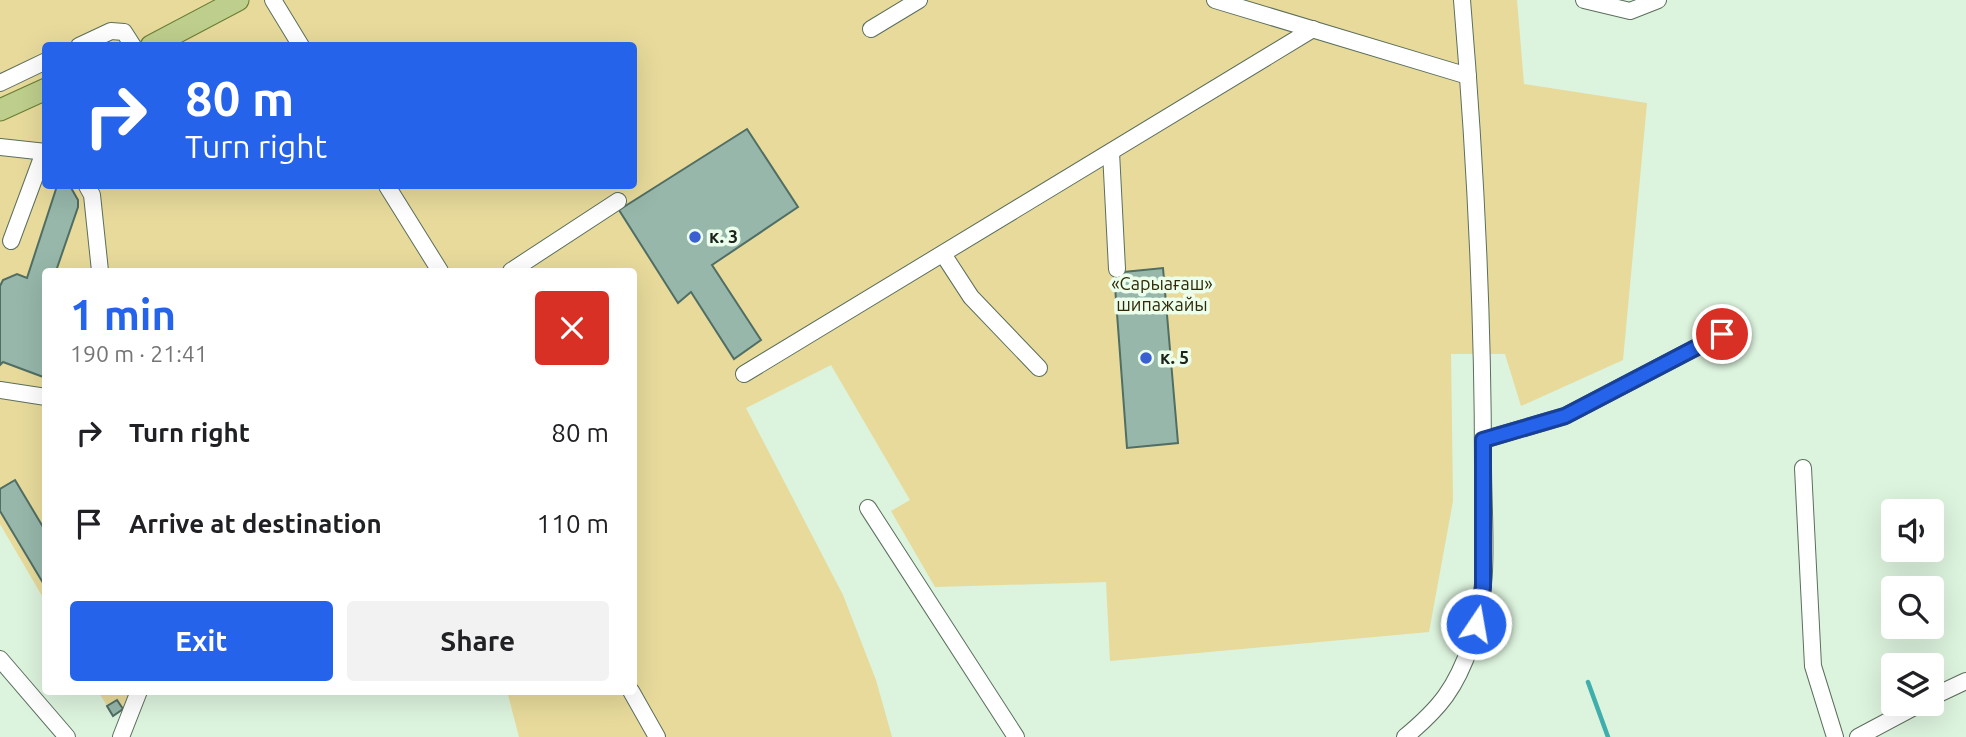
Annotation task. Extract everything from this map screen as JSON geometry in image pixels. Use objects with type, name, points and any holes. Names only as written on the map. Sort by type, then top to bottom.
[{"type":"main road","points":[[159,42],[238,0]]},
{"type":"main road","points":[[0,110],[42,91]]},
{"type":"street","points":[[273,0],[299,42]]},
{"type":"street","points":[[871,29],[919,0]]},
{"type":"street","points":[[1215,0],[1468,76]]},
{"type":"street","points":[[1405,737],[1436,711],[1456,681],[1472,642],[1483,587],[1482,340],[1462,0]]},
{"type":"street","points":[[1584,0],[1630,11],[1658,0]]},
{"type":"street","points":[[87,42],[111,30],[124,32],[130,42]]},
{"type":"street","points":[[744,374],[1313,30]]},
{"type":"street","points":[[0,83],[42,63]]},
{"type":"street","points":[[0,147],[42,152]]},
{"type":"street","points":[[1111,152],[1116,269]]},
{"type":"street","points":[[11,241],[42,160]]},
{"type":"street","points":[[89,189],[92,195],[100,268]]},
{"type":"street","points":[[389,189],[438,268]]},
{"type":"street","points":[[516,268],[618,201]]},
{"type":"street","points":[[943,254],[971,296],[1039,368]]},
{"type":"street","points":[[1483,440],[1565,416],[1722,334]]},
{"type":"street","points":[[0,390],[42,396]]},
{"type":"street","points":[[1803,468],[1813,666],[1835,737]]},
{"type":"street","points":[[868,508],[1016,737]]},
{"type":"street","points":[[0,659],[67,737]]},
{"type":"street","points":[[1944,691],[1966,681]]},
{"type":"street","points":[[121,737],[137,695]]},
{"type":"street","points":[[633,695],[656,737]]},
{"type":"street","points":[[1858,737],[1897,716]]},
{"type":"green space","name":"«Сарыағаш» шипажайы","points":[[0,0],[1517,0],[1524,84],[1647,103],[1623,360],[1521,406],[1505,354],[1451,354],[1453,501],[1429,632],[1110,661],[1106,582],[935,587],[891,511],[910,500],[831,365],[746,408],[843,595],[876,680],[892,737],[519,737],[508,695],[637,695],[637,268],[42,268],[42,596],[0,524]]},
{"type":"green space","points":[[100,695],[129,695],[123,709],[113,716]]},
{"type":"building","name":"к. 3","points":[[747,129],[798,207],[712,265],[761,340],[734,359],[691,292],[678,303],[619,210]]},
{"type":"building","points":[[56,189],[72,189],[78,200],[78,207],[57,268],[42,268],[42,377],[3,362],[0,365],[0,286],[3,280],[17,274],[27,278]]},
{"type":"building","name":"к. 5","points":[[1163,268],[1178,443],[1127,448],[1114,273]]},
{"type":"building","points":[[15,480],[42,525],[42,581],[0,511],[0,489]]},
{"type":"building","points":[[117,700],[123,709],[113,716],[107,706]]},
{"type":"waterway","points":[[1588,682],[1608,737]]},
{"type":"place","name":"к. 3","points":[[695,237]]},
{"type":"place","name":"к. 5","points":[[1146,358]]},
{"type":"route","points":[[1476,624],[1483,587],[1483,440],[1565,416],[1722,334]]}]
